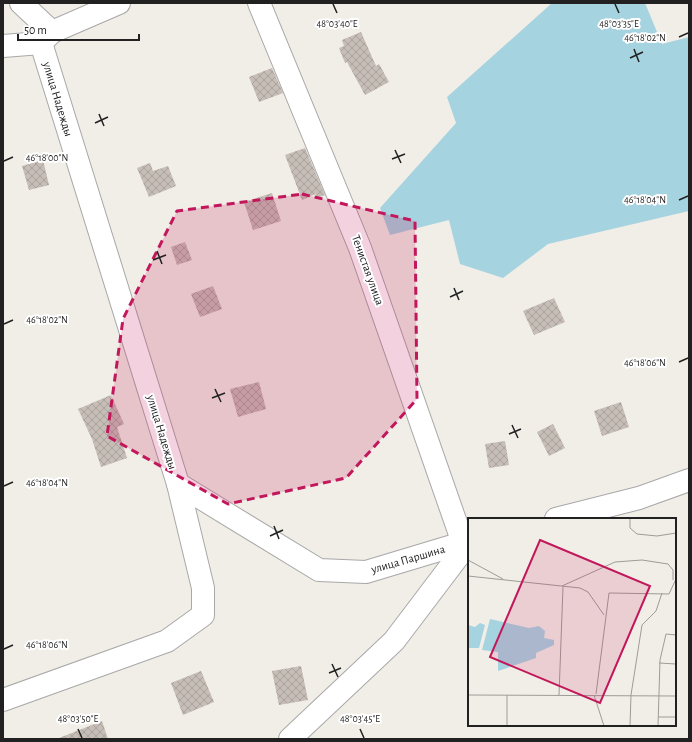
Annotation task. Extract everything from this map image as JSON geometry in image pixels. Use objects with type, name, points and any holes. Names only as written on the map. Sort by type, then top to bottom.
[{"type":"street","points":[[22,3],[46,37]]},
{"type":"street","points":[[3,46],[46,37],[119,3]]},
{"type":"street","name":"Тенистая улица","points":[[259,3],[360,248],[467,542]]},
{"type":"street","name":"улица Надежды","points":[[3,700],[167,641],[203,615],[203,588],[178,484],[46,37]]},
{"type":"street","points":[[560,518],[639,498],[689,480]]},
{"type":"street","name":"улица Паршина","points":[[178,484],[319,570],[366,572],[467,542]]},
{"type":"street","points":[[290,739],[394,641],[467,542]]},
{"type":"highlighted area","points":[[302,194],[415,221],[417,399],[346,478],[228,504],[107,436],[123,319],[177,211]]},
{"type":"water","points":[[552,3],[645,3],[662,44],[689,37],[689,211],[548,244],[503,278],[460,264],[449,220],[390,235],[380,208],[456,123],[447,97]]},
{"type":"building","points":[[361,32],[376,66],[379,64],[389,82],[365,95],[347,62],[345,63],[339,48],[344,46],[342,40]]},
{"type":"building","points":[[272,68],[283,93],[259,102],[249,77]]},
{"type":"building","points":[[305,148],[325,195],[317,198],[316,194],[302,200],[285,155]]},
{"type":"building","points":[[43,160],[49,185],[29,190],[22,166]]},
{"type":"building","points":[[150,163],[153,171],[168,166],[176,186],[149,197],[137,168]]},
{"type":"building","points":[[272,193],[281,221],[253,230],[244,202]]},
{"type":"building","points":[[185,242],[192,260],[177,265],[171,247]]},
{"type":"building","points":[[213,286],[222,309],[200,317],[191,294]]},
{"type":"building","points":[[554,298],[565,322],[534,335],[523,311]]},
{"type":"building","points":[[259,382],[266,409],[238,417],[230,389]]},
{"type":"building","points":[[111,395],[124,424],[117,427],[127,458],[101,467],[92,439],[78,409]]},
{"type":"building","points":[[621,402],[629,427],[602,436],[594,411]]},
{"type":"building","points":[[553,424],[565,448],[549,456],[537,432]]},
{"type":"building","points":[[505,441],[509,465],[489,468],[485,444]]},
{"type":"building","points":[[301,666],[308,700],[279,705],[272,671]]},
{"type":"building","points":[[201,671],[214,702],[183,715],[171,683]]},
{"type":"building","points":[[102,721],[108,739],[59,739],[59,738]]}]
